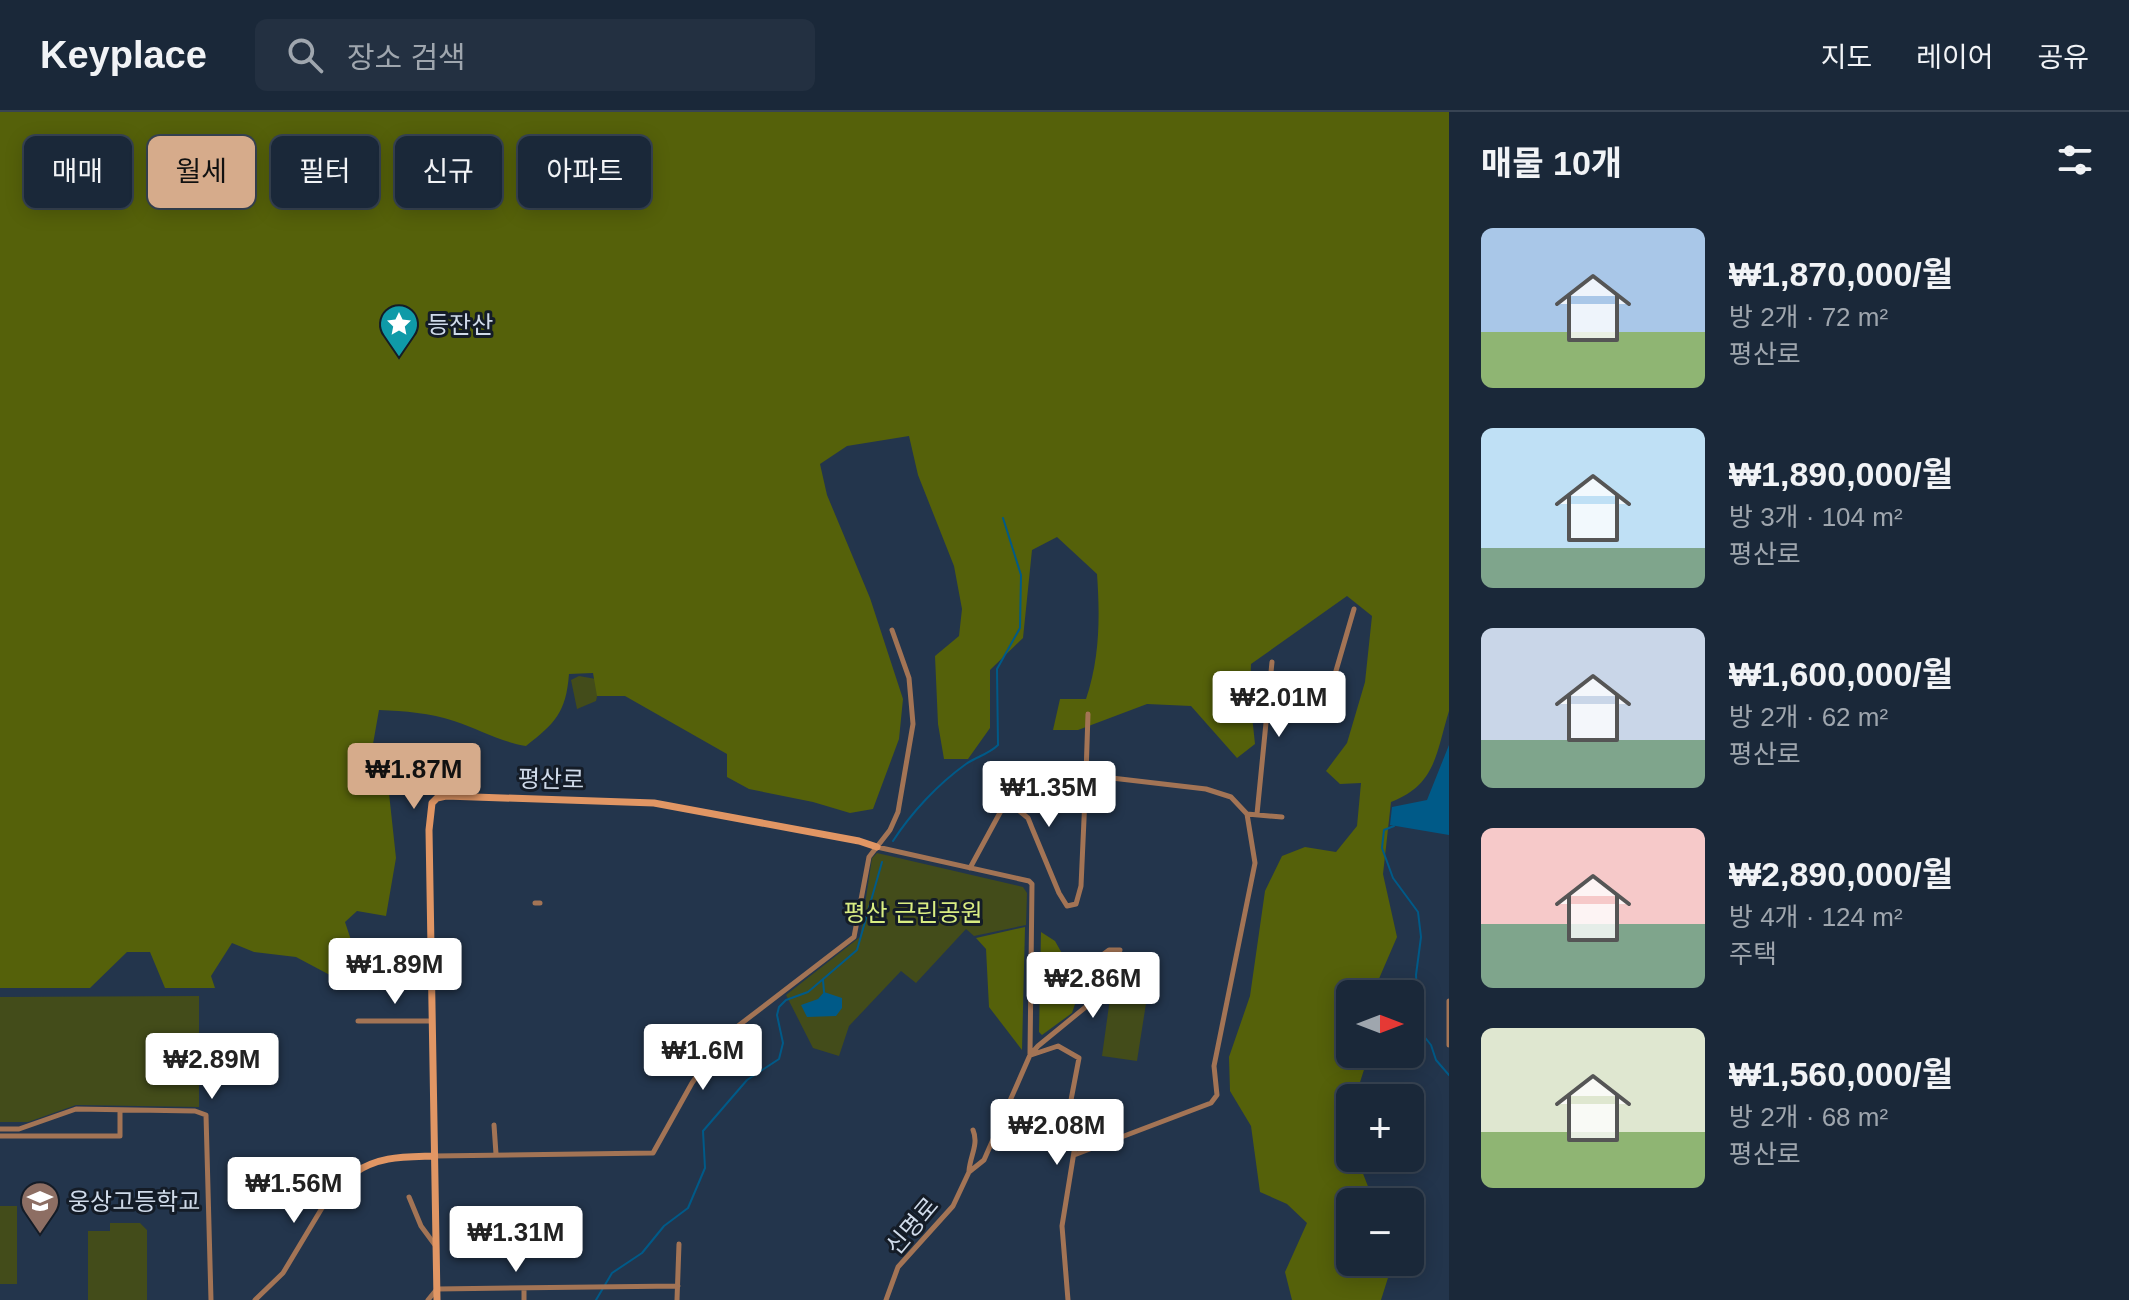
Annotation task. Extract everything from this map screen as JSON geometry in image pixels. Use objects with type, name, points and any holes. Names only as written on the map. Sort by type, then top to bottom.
[{"type":"street","points":[[1267,714],[1324,712],[1354,609]]},
{"type":"street","points":[[255,1300],[283,1273],[322,1208],[354,1173],[369,1164],[390,1157],[653,1153],[692,1083],[725,1036],[854,937],[869,857],[890,830],[898,812],[913,724],[909,678],[892,630]]},
{"type":"street","points":[[1257,814],[1272,662]]},
{"type":"street","points":[[970,868],[1002,809],[1017,809],[1028,818],[1067,906],[1076,904],[1081,886],[1088,714]]},
{"type":"street","points":[[1074,1155],[1211,1103],[1217,1095],[1214,1066],[1255,863],[1247,814],[1231,797],[1206,789],[1086,775]]},
{"type":"street","name":"평산로","points":[[437,1300],[429,830],[430,810],[437,798],[654,803],[859,841],[877,847]]},
{"type":"street","points":[[1247,814],[1282,817]]},
{"type":"street","points":[[877,847],[1032,884],[1030,1055],[1058,1046],[1079,1058],[1071,1100],[1079,1121],[1062,1226],[1068,1300]]},
{"type":"street","points":[[1094,999],[1101,956],[1109,950],[1120,950]]},
{"type":"street","name":"신명로","points":[[886,1300],[898,1267],[953,1206],[969,1172],[984,1160],[1030,1055],[1094,999],[1104,994]]},
{"type":"street","points":[[1449,1001],[1449,1045]]},
{"type":"street","points":[[358,1021],[431,1021]]},
{"type":"street","points":[[0,1136],[19,1132],[76,1109],[195,1111],[207,1117],[211,1300]]},
{"type":"street","points":[[0,1129],[120,1136],[120,1110]]},
{"type":"street","points":[[494,1125],[496,1154]]},
{"type":"street","points":[[969,1172],[976,1143],[973,1130]]},
{"type":"street","points":[[978,1164],[987,1168]]},
{"type":"street","points":[[409,1197],[421,1226],[436,1246]]},
{"type":"street","points":[[677,1300],[679,1244]]},
{"type":"street","points":[[428,1300],[437,1289],[678,1286]]},
{"type":"street","points":[[524,1288],[524,1300]]},
{"type":"green space","points":[[0,112],[1449,112],[1449,711],[1437,754],[1426,777],[1406,795],[1391,802],[1383,874],[1397,937],[1378,980],[1336,980],[1336,1068],[1365,1068],[1359,1084],[1336,1084],[1336,1172],[1362,1172],[1369,1188],[1336,1188],[1336,1276],[1389,1276],[1381,1300],[1292,1300],[1285,1272],[1307,1223],[1287,1204],[1260,1192],[1251,1126],[1230,1091],[1229,1057],[1250,996],[1265,891],[1282,856],[1305,847],[1336,852],[1357,826],[1361,783],[1340,784],[1326,771],[1347,743],[1365,682],[1372,616],[1347,596],[1251,664],[1250,697],[1255,744],[1237,758],[1191,706],[1147,704],[1078,730],[1053,730],[1060,699],[1086,699],[1094,668],[1099,621],[1097,574],[1057,537],[1032,550],[1023,638],[990,670],[990,728],[968,759],[944,759],[938,724],[935,656],[959,636],[962,609],[954,566],[918,475],[909,436],[847,446],[820,464],[827,495],[870,598],[903,699],[899,739],[873,809],[850,813],[749,789],[727,777],[727,754],[625,696],[597,696],[593,673],[569,674],[562,708],[545,731],[526,746],[507,742],[445,718],[379,710],[373,744],[388,784],[396,858],[386,916],[357,911],[345,922],[355,952],[347,979],[328,974],[296,957],[254,952],[232,943],[211,976],[215,988],[165,988],[150,952],[127,952],[90,988],[0,988]]},
{"type":"green space","points":[[579,676],[596,679],[599,688],[596,701],[577,709],[571,680]]},
{"type":"green space","name":"평산 근린공원","points":[[877,853],[1023,887],[1027,893],[1026,925],[974,936],[966,929],[916,983],[901,971],[849,1026],[839,1056],[813,1048],[786,995],[860,937],[872,858]]},
{"type":"green space","points":[[1025,927],[1022,1050],[989,1007],[986,949],[976,938]]},
{"type":"green space","points":[[1041,932],[1055,941],[1064,957],[1074,954],[1092,968],[1091,974],[1078,980],[1089,993],[1076,1001],[1072,1013],[1042,1035],[1039,1032]]},
{"type":"green space","points":[[364,938],[418,938],[418,970],[364,970]]},
{"type":"green space","points":[[1111,991],[1147,997],[1137,1061],[1102,1056]]},
{"type":"green space","points":[[199,996],[199,1107],[76,1105],[28,1122],[0,1122],[0,997]]},
{"type":"green space","points":[[0,1206],[17,1206],[17,1284],[0,1284]]},
{"type":"green space","points":[[110,1223],[140,1223],[147,1230],[147,1300],[88,1300],[88,1231],[110,1231]]},
{"type":"water","points":[[1449,745],[1449,835],[1390,825],[1392,807],[1427,800]]},
{"type":"water","points":[[824,992],[842,998],[842,1008],[836,1016],[807,1017],[801,1005],[818,999]]},
{"type":"waterway","points":[[893,841],[935,790],[966,764],[998,745],[997,669],[1020,628],[1021,575],[1003,518]]},
{"type":"waterway","points":[[1394,826],[1384,830],[1382,848],[1393,878],[1418,912],[1421,937],[1416,975],[1419,1030],[1431,1045],[1436,1060],[1449,1075]]},
{"type":"waterway","points":[[596,1300],[612,1273],[642,1253],[664,1226],[688,1208],[705,1168],[703,1131],[747,1080],[779,1059],[783,1043],[777,1015],[779,1007],[786,1000],[808,992],[857,950],[882,862]]},
{"type":"waterway","points":[[823,980],[824,992]]},
{"type":"place","name":"등잔산","points":[[399,358]]},
{"type":"place","name":"웅상고등학교","points":[[40,1235]]}]
